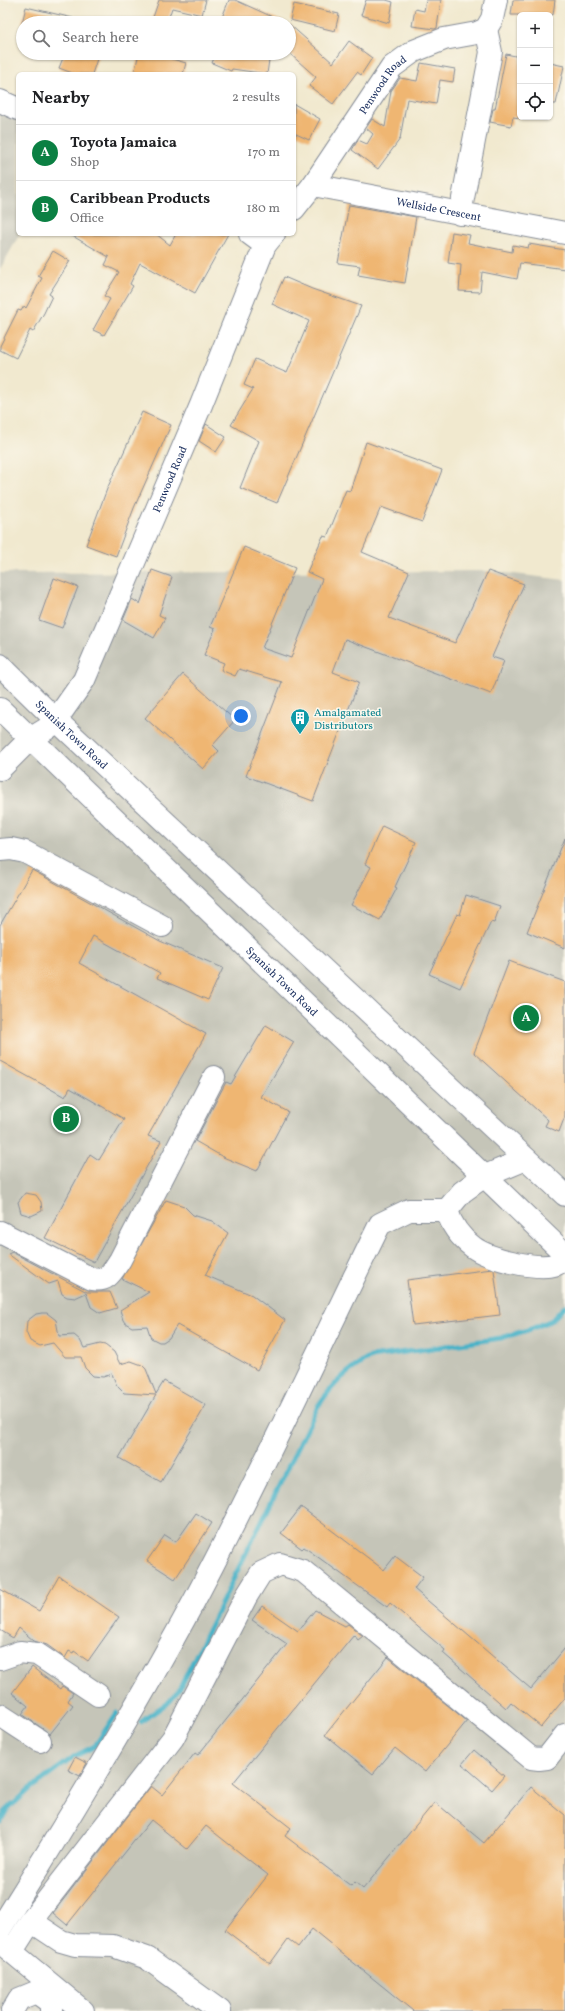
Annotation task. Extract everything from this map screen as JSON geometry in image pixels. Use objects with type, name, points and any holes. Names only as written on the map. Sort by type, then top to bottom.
[{"type":"main road","points":[[460,214],[491,52],[486,29],[492,19],[496,0]]},
{"type":"main road","name":"Penwood Road","points":[[296,206],[313,185],[392,67],[419,48],[444,39],[477,33],[486,29]]},
{"type":"main road","points":[[0,101],[16,108]]},
{"type":"main road","name":"Wellside Crescent","points":[[313,185],[565,233]]},
{"type":"main road","name":"Penwood Road","points":[[0,769],[30,739],[48,728],[56,720],[84,680],[201,405],[263,238]]},
{"type":"main road","name":"Spanish Town Road","points":[[0,665],[56,720],[565,1196]]},
{"type":"main road","name":"Spanish Town Road","points":[[0,709],[483,1177],[565,1254]]},
{"type":"main road","points":[[0,850],[11,849],[25,852],[162,926]]},
{"type":"main road","points":[[0,1232],[92,1279],[100,1280],[110,1276],[120,1260],[214,1077]]},
{"type":"main road","points":[[447,1210],[462,1192],[483,1177],[526,1159]]},
{"type":"main road","points":[[0,1929],[138,1703],[194,1602],[283,1428],[380,1224],[409,1210],[447,1210]]},
{"type":"main road","points":[[447,1210],[451,1224],[474,1248],[508,1262],[542,1266],[558,1264],[565,1258]]},
{"type":"main road","points":[[83,2011],[6,1947],[31,1921],[173,1738],[246,1597],[261,1573],[280,1564],[303,1571],[531,1758],[547,1758],[565,1735]]},
{"type":"main road","points":[[0,1659],[20,1652],[37,1654],[98,1695]]},
{"type":"main road","points":[[0,1715],[40,1741]]},
{"type":"main road","points":[[31,1921],[61,1941],[75,1945],[113,1946],[147,1958],[220,2011]]},
{"type":"main road","points":[[12,2011],[19,1999],[36,1992],[51,2003],[51,2011]]},
{"type":"shaded area","points":[[0,112],[16,118],[16,236],[19,236],[0,269]]},
{"type":"shaded area","points":[[488,571],[565,580],[565,2011],[0,2011],[0,573]]},
{"type":"building","points":[[159,0],[206,0],[202,15],[172,8],[169,16],[153,16]]},
{"type":"building","points":[[229,0],[235,0],[270,16],[223,16]]},
{"type":"building","points":[[366,0],[386,0],[393,2],[389,23],[361,15]]},
{"type":"building","points":[[426,0],[441,0],[437,28],[435,29],[412,26],[415,9],[424,11]]},
{"type":"building","points":[[513,0],[555,0],[553,15],[553,12],[517,12],[517,15],[511,15]]},
{"type":"building","points":[[294,4],[339,14],[335,31],[296,21],[296,16],[291,16]]},
{"type":"building","points":[[26,7],[64,16],[24,16]]},
{"type":"building","points":[[296,30],[333,63],[349,41],[372,58],[361,75],[357,72],[333,104],[309,86],[316,77],[296,59]]},
{"type":"building","points":[[506,54],[517,56],[517,118],[513,117],[511,126],[490,122],[493,109],[495,109]]},
{"type":"building","points":[[62,60],[97,60],[93,72],[70,72],[59,68]]},
{"type":"building","points":[[137,60],[176,60],[186,63],[184,72],[134,72]]},
{"type":"building","points":[[213,60],[269,60],[267,72],[253,72],[232,69],[231,71],[212,63]]},
{"type":"building","points":[[421,63],[455,69],[453,82],[440,80],[436,104],[407,99],[400,139],[378,169],[352,150],[358,140],[367,144],[373,134],[366,128],[372,119],[385,127],[391,91],[400,78],[417,81]]},
{"type":"building","points":[[553,64],[564,66],[556,104],[553,104]]},
{"type":"building","points":[[296,105],[320,119],[309,140],[296,134]]},
{"type":"building","points":[[349,205],[416,217],[405,283],[358,275],[360,266],[338,263]]},
{"type":"building","points":[[452,232],[470,235],[468,243],[512,252],[513,245],[528,248],[529,244],[565,250],[565,269],[520,263],[517,279],[482,272],[480,292],[459,291],[461,265],[448,263]]},
{"type":"building","points":[[72,236],[159,236],[170,245],[175,236],[227,236],[195,293],[140,263],[130,284],[133,286],[104,335],[93,330],[110,299],[104,296],[119,272],[105,265],[109,257]]},
{"type":"building","points":[[53,251],[70,261],[49,294],[52,296],[44,313],[33,332],[30,330],[16,358],[0,350],[0,346],[18,310],[21,311],[24,306],[26,308],[42,278],[38,276]]},
{"type":"building","points":[[284,277],[312,289],[361,306],[277,503],[240,488],[259,441],[231,425],[253,389],[244,385],[255,359],[287,373],[309,321],[272,304]]},
{"type":"building","points":[[142,412],[171,425],[134,508],[116,556],[86,545],[107,489]]},
{"type":"building","points":[[206,424],[226,437],[216,452],[199,441]]},
{"type":"building","points":[[366,442],[442,470],[422,522],[381,507],[362,552],[409,572],[389,618],[455,643],[488,571],[524,584],[492,657],[504,661],[491,694],[345,639],[333,672],[359,682],[313,801],[246,776],[282,682],[239,669],[235,676],[221,670],[224,663],[204,655],[215,629],[210,627],[244,547],[295,568],[262,648],[291,658],[322,579],[307,572],[323,536],[327,537],[346,490],[350,491]]},
{"type":"building","points":[[152,570],[172,577],[159,615],[165,618],[154,638],[123,620],[132,599],[140,604]]},
{"type":"building","points":[[54,578],[78,587],[62,628],[39,620]]},
{"type":"building","points":[[183,674],[235,720],[213,745],[219,751],[203,769],[145,718]]},
{"type":"building","points":[[382,826],[416,842],[395,887],[397,888],[380,920],[351,905],[371,867],[365,864]]},
{"type":"building","points":[[565,838],[565,948],[527,932]]},
{"type":"building","points":[[32,870],[160,941],[223,968],[208,1000],[157,978],[160,973],[93,936],[79,963],[206,1034],[148,1136],[161,1141],[94,1262],[45,1238],[90,1154],[99,1160],[124,1119],[70,1088],[65,1097],[0,1061],[0,925]]},
{"type":"building","points":[[466,895],[500,906],[494,923],[491,922],[460,988],[429,974],[457,914],[460,915]]},
{"type":"building","points":[[509,961],[565,982],[565,1116],[559,1132],[545,1126],[548,1120],[474,1053]]},
{"type":"building","points":[[266,1025],[294,1042],[261,1097],[288,1112],[257,1171],[223,1157],[195,1141],[226,1082],[231,1084]]},
{"type":"building","points":[[25,1193],[36,1195],[41,1202],[42,1211],[31,1216],[21,1213],[18,1202]]},
{"type":"building","points":[[166,1200],[184,1206],[193,1215],[212,1221],[228,1233],[205,1275],[252,1295],[285,1320],[257,1370],[177,1325],[169,1338],[163,1342],[159,1342],[151,1338],[147,1326],[132,1327],[123,1320],[120,1310],[149,1292],[122,1279]]},
{"type":"building","points":[[12,1252],[87,1292],[110,1292],[117,1308],[100,1313],[91,1307],[86,1293],[75,1298],[67,1297],[62,1294],[58,1281],[49,1284],[8,1254]]},
{"type":"building","points":[[492,1269],[494,1270],[500,1315],[413,1325],[407,1280]]},
{"type":"building","points":[[47,1313],[56,1320],[59,1336],[74,1335],[80,1340],[84,1348],[100,1344],[105,1345],[114,1352],[120,1364],[131,1361],[142,1365],[146,1369],[156,1394],[164,1381],[206,1405],[161,1482],[119,1458],[156,1395],[124,1393],[117,1386],[112,1374],[103,1377],[93,1376],[85,1368],[81,1357],[65,1357],[53,1343],[40,1346],[30,1341],[26,1332],[27,1321],[36,1314]]},
{"type":"building","points":[[301,1507],[384,1570],[395,1556],[423,1577],[414,1589],[531,1689],[565,1648],[565,1698],[541,1727],[511,1702],[506,1708],[443,1653],[445,1650],[390,1603],[387,1607],[304,1547],[302,1549],[281,1533]]},
{"type":"building","points":[[196,1513],[212,1523],[175,1579],[147,1561],[165,1535],[176,1542]]},
{"type":"building","points":[[59,1576],[119,1617],[88,1661],[74,1651],[73,1653],[69,1651],[65,1658],[47,1645],[34,1641],[19,1628],[13,1638],[0,1630],[0,1589],[39,1611]]},
{"type":"building","points":[[262,1606],[298,1631],[315,1610],[345,1626],[348,1624],[363,1636],[358,1640],[354,1635],[233,1783],[291,1828],[285,1836],[351,1886],[355,1882],[363,1889],[435,1802],[484,1843],[531,1787],[565,1815],[565,2011],[413,2011],[312,1929],[298,1947],[288,1939],[270,1964],[225,1930],[268,1875],[206,1826],[187,1849],[151,1820],[67,1925],[53,1913],[151,1786],[162,1795],[195,1753],[198,1755],[287,1644],[252,1620]]},
{"type":"building","points":[[388,1657],[467,1721],[425,1772],[395,1748],[373,1774],[325,1735]]},
{"type":"building","points":[[32,1667],[60,1689],[62,1686],[73,1693],[68,1701],[73,1705],[50,1734],[22,1714],[28,1706],[12,1693]]},
{"type":"building","points":[[474,1750],[504,1776],[492,1790],[462,1764]]},
{"type":"building","points":[[75,1757],[87,1763],[80,1776],[68,1770]]},
{"type":"waterway","points":[[141,1722],[170,1701],[180,1688],[318,1406],[341,1378],[354,1367],[371,1357],[501,1338],[531,1329],[552,1320],[565,1306]]},
{"type":"waterway","points":[[0,1822],[6,1811],[29,1790],[75,1756],[95,1746],[117,1713]]},
{"type":"place","name":"Amalgamated Distributors","points":[[300,735]]},
{"type":"place","name":"Toyota Jamaica","points":[[526,1018]]},
{"type":"place","name":"Caribbean Products","points":[[66,1119]]}]
